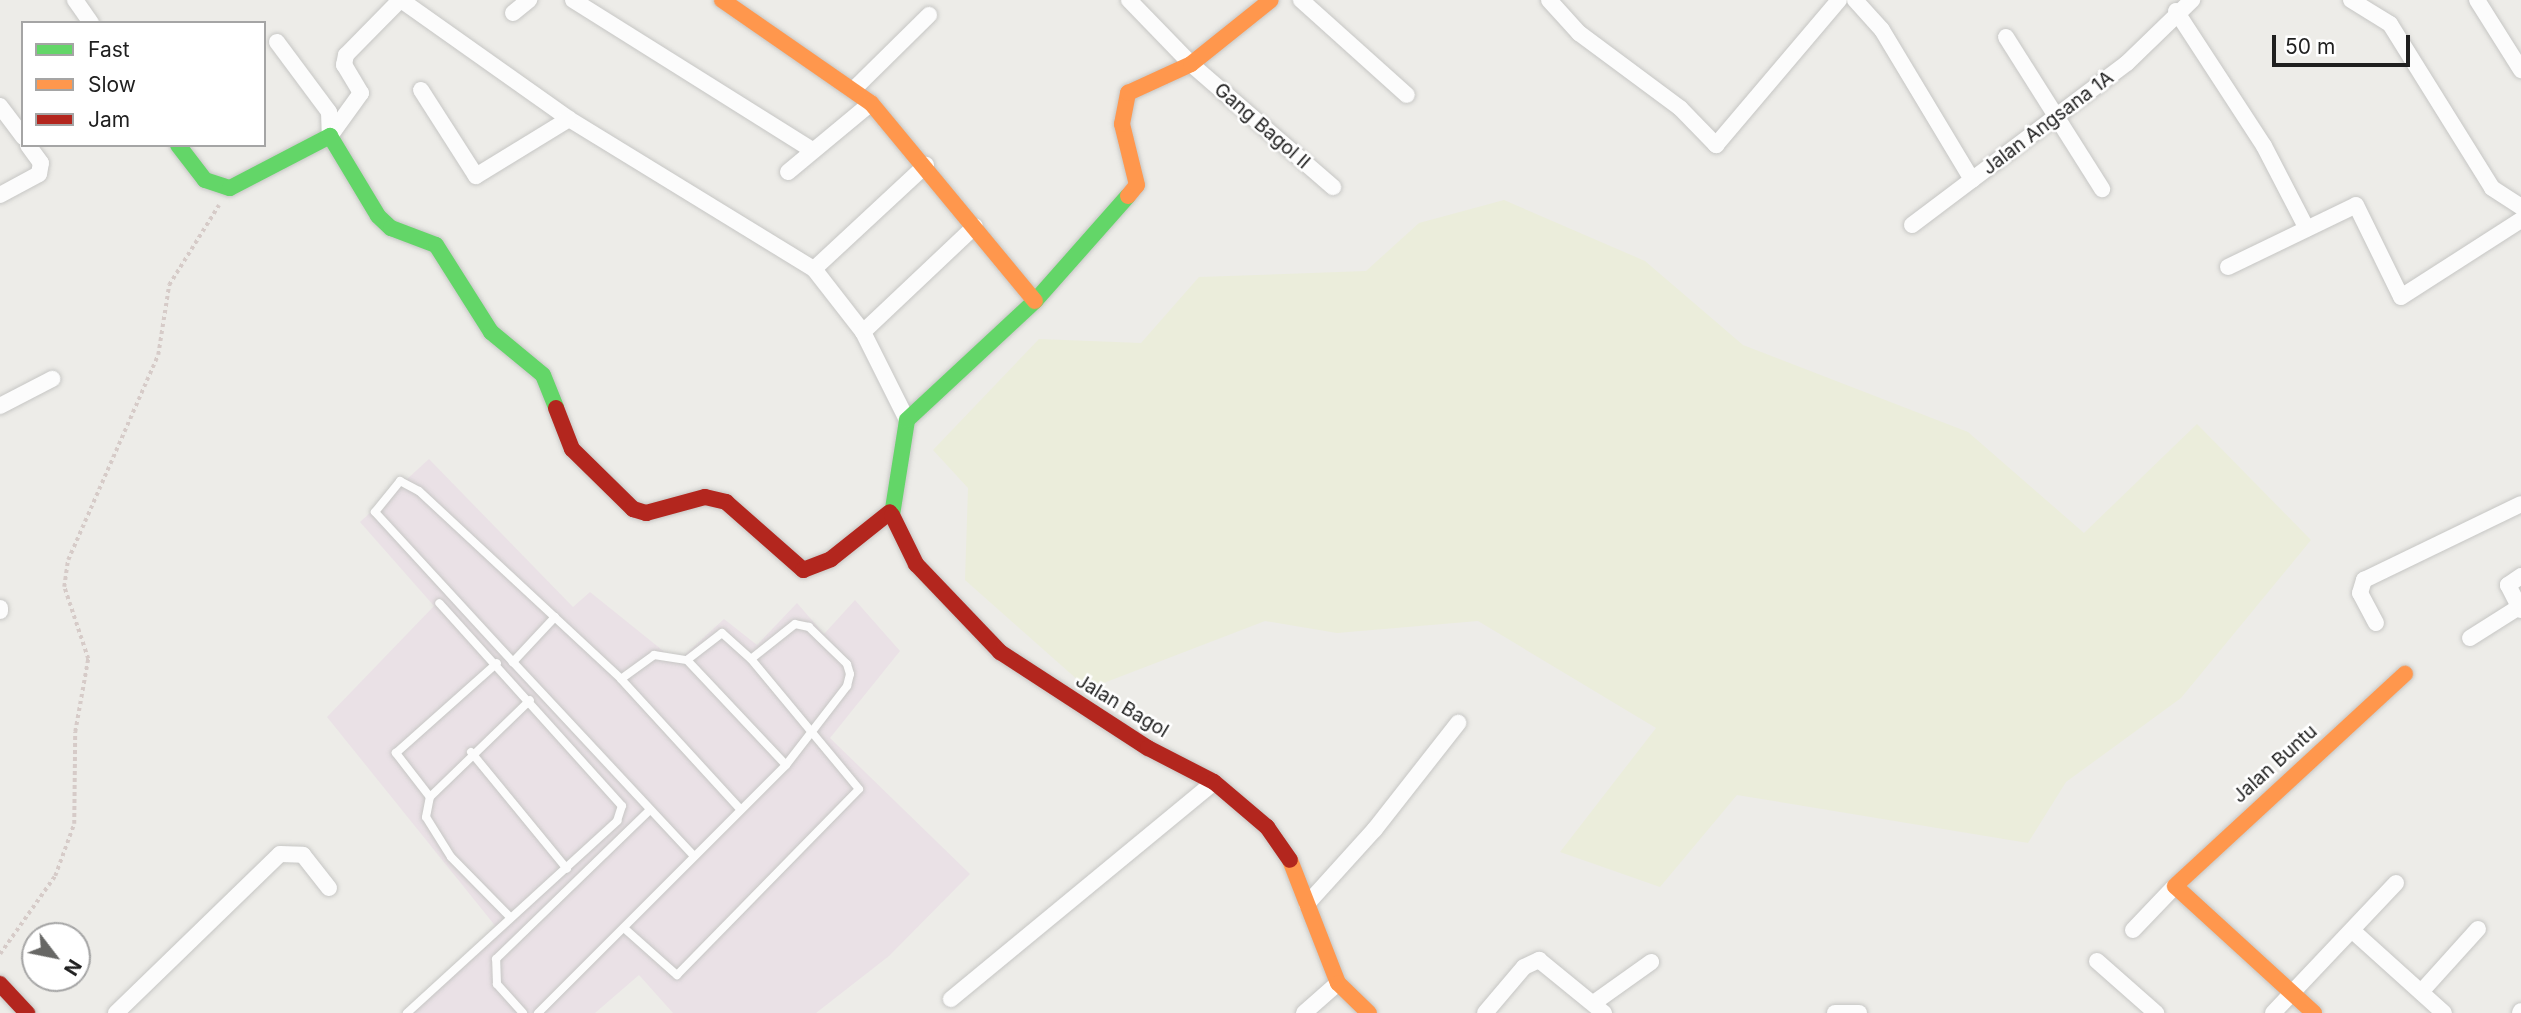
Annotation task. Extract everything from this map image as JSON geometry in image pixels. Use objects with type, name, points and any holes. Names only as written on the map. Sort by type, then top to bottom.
[{"type":"street","points":[[75,0],[90,21]]},
{"type":"street","points":[[513,13],[529,0]]},
{"type":"street","points":[[573,0],[812,150]]},
{"type":"street","points":[[722,0],[855,88],[872,103],[926,165],[1035,301]]},
{"type":"street","name":"Gang Bagol II","points":[[1129,0],[1191,64],[1333,187]]},
{"type":"street","points":[[906,420],[1035,301],[1137,185],[1122,124],[1123,102],[1141,83],[1191,64],[1271,0]]},
{"type":"street","points":[[1301,0],[1407,95]]},
{"type":"street","points":[[1549,0],[1578,33],[1680,108],[1716,145],[1839,0]]},
{"type":"street","points":[[1855,0],[1882,30],[1972,180]]},
{"type":"street","name":"Jalan Angsana 1A","points":[[1912,225],[2127,63],[2176,11],[2192,0]]},
{"type":"street","points":[[2351,0],[2390,24],[2492,188],[2521,206]]},
{"type":"street","points":[[2477,0],[2521,71]]},
{"type":"street","points":[[180,147],[205,180],[230,188],[330,136],[361,93],[344,65],[346,55],[407,2],[569,119],[814,269],[863,332],[906,420],[890,512],[831,559],[803,570],[726,502],[705,497],[646,513],[624,503],[572,449],[543,375],[491,332],[436,245],[391,228],[378,216],[330,136],[329,112],[276,42]]},
{"type":"street","points":[[2176,11],[2264,146],[2307,229]]},
{"type":"street","points":[[855,88],[929,15]]},
{"type":"street","points":[[2006,37],[2102,189]]},
{"type":"street","points":[[421,90],[476,176],[569,119]]},
{"type":"street","points":[[788,172],[872,103]]},
{"type":"street","points":[[0,106],[21,134]]},
{"type":"street","points":[[0,195],[39,174],[41,163],[30,147]]},
{"type":"street","points":[[814,269],[926,165]]},
{"type":"street","points":[[2228,267],[2356,205],[2401,297],[2521,219]]},
{"type":"street","points":[[863,332],[975,226]]},
{"type":"street","points":[[0,406],[52,379]]},
{"type":"street","points":[[2376,623],[2360,593],[2364,580],[2521,504]]},
{"type":"street","name":"Jalan Bagol","points":[[890,512],[899,539],[916,564],[1000,652],[1148,748],[1214,782],[1284,845],[1338,983]]},
{"type":"street","points":[[2470,638],[2520,608],[2508,585],[2521,576]]},
{"type":"street","name":"Jalan Buntu","points":[[2133,930],[2175,886],[2405,674]]},
{"type":"street","points":[[1307,904],[1376,830],[1458,723]]},
{"type":"street","points":[[951,999],[1214,782]]},
{"type":"street","points":[[116,1013],[280,854],[303,855],[329,887]]},
{"type":"street","points":[[2273,1013],[2354,932],[2396,883]]},
{"type":"street","points":[[2175,886],[2314,1013]]},
{"type":"street","points":[[2420,992],[2478,929]]},
{"type":"street","points":[[2354,932],[2444,1013]]},
{"type":"street","points":[[1485,1013],[1532,961],[1547,963],[1600,1007],[1651,962]]},
{"type":"street","points":[[2097,961],[2156,1013]]},
{"type":"street","points":[[1304,1013],[1338,983],[1369,1013]]},
{"type":"street","points":[[0,984],[27,1013]]},
{"type":"street","points":[[1835,1013],[1859,1013]]},
{"type":"lane","points":[[694,856],[384,523],[375,512],[381,500],[400,481],[408,482],[621,679],[740,809]]},
{"type":"lane","points":[[407,1013],[617,821],[622,806],[496,663],[439,603]]},
{"type":"lane","points":[[513,662],[555,617]]},
{"type":"lane","points":[[538,1013],[786,765],[847,686],[847,664],[809,627],[795,624],[751,659]]},
{"type":"lane","points":[[624,928],[677,975],[856,796],[858,784],[811,735],[751,659],[722,633],[687,660]]},
{"type":"lane","points":[[621,679],[654,655],[687,660],[786,765]]},
{"type":"lane","points":[[430,797],[397,753],[496,663]]},
{"type":"lane","points":[[510,917],[451,857],[426,817],[430,797],[471,752],[530,701]]},
{"type":"lane","points":[[471,752],[567,869]]},
{"type":"lane","points":[[523,1013],[497,984],[496,959],[650,810]]},
{"type":"path","points":[[0,954],[55,876],[74,824],[75,732],[88,659],[64,587],[68,560],[158,355],[169,285],[230,188]]},
{"type":"shaded area","points":[[429,459],[573,607],[590,592],[677,662],[724,619],[757,645],[797,603],[824,634],[855,600],[900,651],[830,738],[970,874],[889,956],[816,1013],[673,1013],[639,975],[595,1013],[405,1013],[501,933],[327,717],[434,606],[360,522]]},
{"type":"green space","points":[[1504,200],[1645,261],[1743,345],[1968,432],[2084,533],[2197,424],[2311,540],[2181,698],[2066,782],[2028,843],[1737,795],[1660,887],[1560,852],[1656,728],[1478,621],[1337,633],[1265,621],[1088,689],[965,580],[968,488],[933,450],[1039,339],[1141,343],[1199,277],[1366,271],[1419,223]]},
{"type":"traffic: fast","points":[[180,147],[205,180],[230,188],[330,136],[378,216],[391,228],[436,245],[491,332],[543,375],[556,408]]},
{"type":"traffic: fast","points":[[892,515],[907,420],[1035,301],[1128,196]]},
{"type":"traffic: slow","points":[[722,0],[871,103],[1035,301]]},
{"type":"traffic: slow","points":[[1128,196],[1137,185],[1122,124],[1128,93],[1191,64],[1271,0]]},
{"type":"traffic: slow","points":[[2314,1013],[2175,886],[2405,674]]},
{"type":"traffic: slow","points":[[1290,860],[1338,983],[1369,1013]]},
{"type":"traffic: jam","points":[[556,408],[572,449],[633,509],[646,513],[705,497],[726,502],[803,570],[831,559],[890,512]]},
{"type":"traffic: jam","points":[[892,515],[916,564],[1000,652],[1148,748],[1214,782],[1267,827],[1290,860]]},
{"type":"traffic: jam","points":[[0,984],[27,1013]]}]
